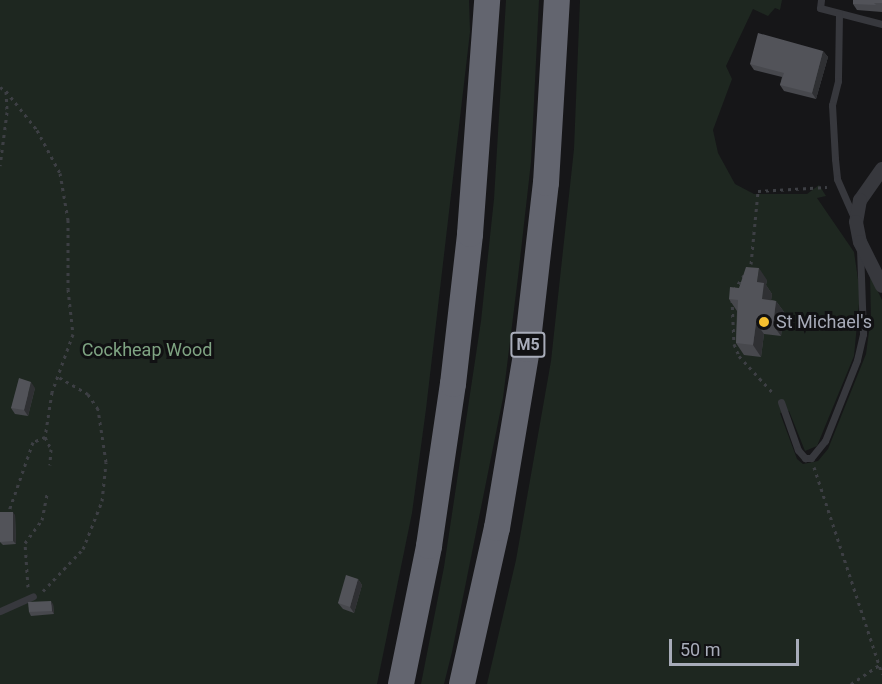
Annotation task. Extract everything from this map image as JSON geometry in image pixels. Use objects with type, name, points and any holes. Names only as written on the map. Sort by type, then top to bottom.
[{"type":"highway","points":[[401,684],[429,546],[453,384],[470,234],[486,0]]},
{"type":"highway","name":"M5","points":[[462,684],[497,528],[527,349],[546,183],[557,0]]},
{"type":"street","points":[[882,169],[860,200],[856,222],[860,242],[882,286]]},
{"type":"lane","points":[[821,0],[820,8],[882,24]]},
{"type":"lane","points":[[839,14],[838,81],[832,105],[839,185],[856,222]]},
{"type":"lane","points":[[781,402],[798,450],[811,458],[825,441],[857,360],[863,334],[860,242]]},
{"type":"lane","points":[[0,611],[14,608],[33,596]]},
{"type":"path","points":[[0,87],[6,91],[37,130],[60,173],[65,194],[74,334],[58,377],[45,437],[51,449],[50,465]]},
{"type":"path","points":[[0,166],[6,91]]},
{"type":"path","points":[[781,402],[766,381],[739,356],[734,344],[733,292],[751,264],[758,191],[839,185]]},
{"type":"path","points":[[47,494],[42,520],[25,543],[25,581],[33,596],[58,577],[83,549],[102,501],[106,462],[98,409],[88,394],[58,377]]},
{"type":"path","points":[[9,511],[33,442],[45,437]]},
{"type":"path","points":[[811,458],[882,674]]},
{"type":"path","points":[[851,684],[879,665]]},
{"type":"green space","name":"Cockheap Wood","points":[[0,0],[469,0],[470,32],[426,409],[412,513],[377,684],[0,684]]},
{"type":"green space","points":[[506,0],[539,0],[531,162],[503,398],[444,684],[421,684],[444,567],[481,321],[494,199]]},
{"type":"green space","points":[[580,0],[782,0],[780,10],[775,8],[768,16],[753,9],[726,66],[732,79],[713,130],[718,153],[735,184],[754,194],[807,194],[819,185],[826,196],[817,198],[854,252],[860,293],[854,356],[817,446],[805,451],[789,411],[780,413],[797,459],[803,464],[818,461],[828,449],[866,354],[871,317],[870,275],[882,300],[882,684],[487,684],[516,560],[551,361],[574,149]]},
{"type":"building","points":[[853,0],[874,0],[876,5],[853,4]]},
{"type":"building","points":[[874,0],[882,0],[882,3],[874,3]]},
{"type":"building","points":[[758,33],[823,51],[812,93],[780,85],[784,73],[750,64]]},
{"type":"building","points":[[746,267],[759,268],[757,282],[764,283],[762,299],[776,301],[773,325],[756,323],[753,345],[736,343],[738,300],[729,299],[730,287],[739,288]]},
{"type":"building","points":[[19,378],[31,382],[24,410],[11,408]]},
{"type":"building","points":[[0,512],[13,512],[13,541],[0,542]]},
{"type":"building","points":[[346,575],[358,579],[350,607],[338,603]]},
{"type":"building","points":[[51,601],[52,611],[29,612],[28,602]]},
{"type":"place","name":"St Michael's","points":[[764,322]]}]
